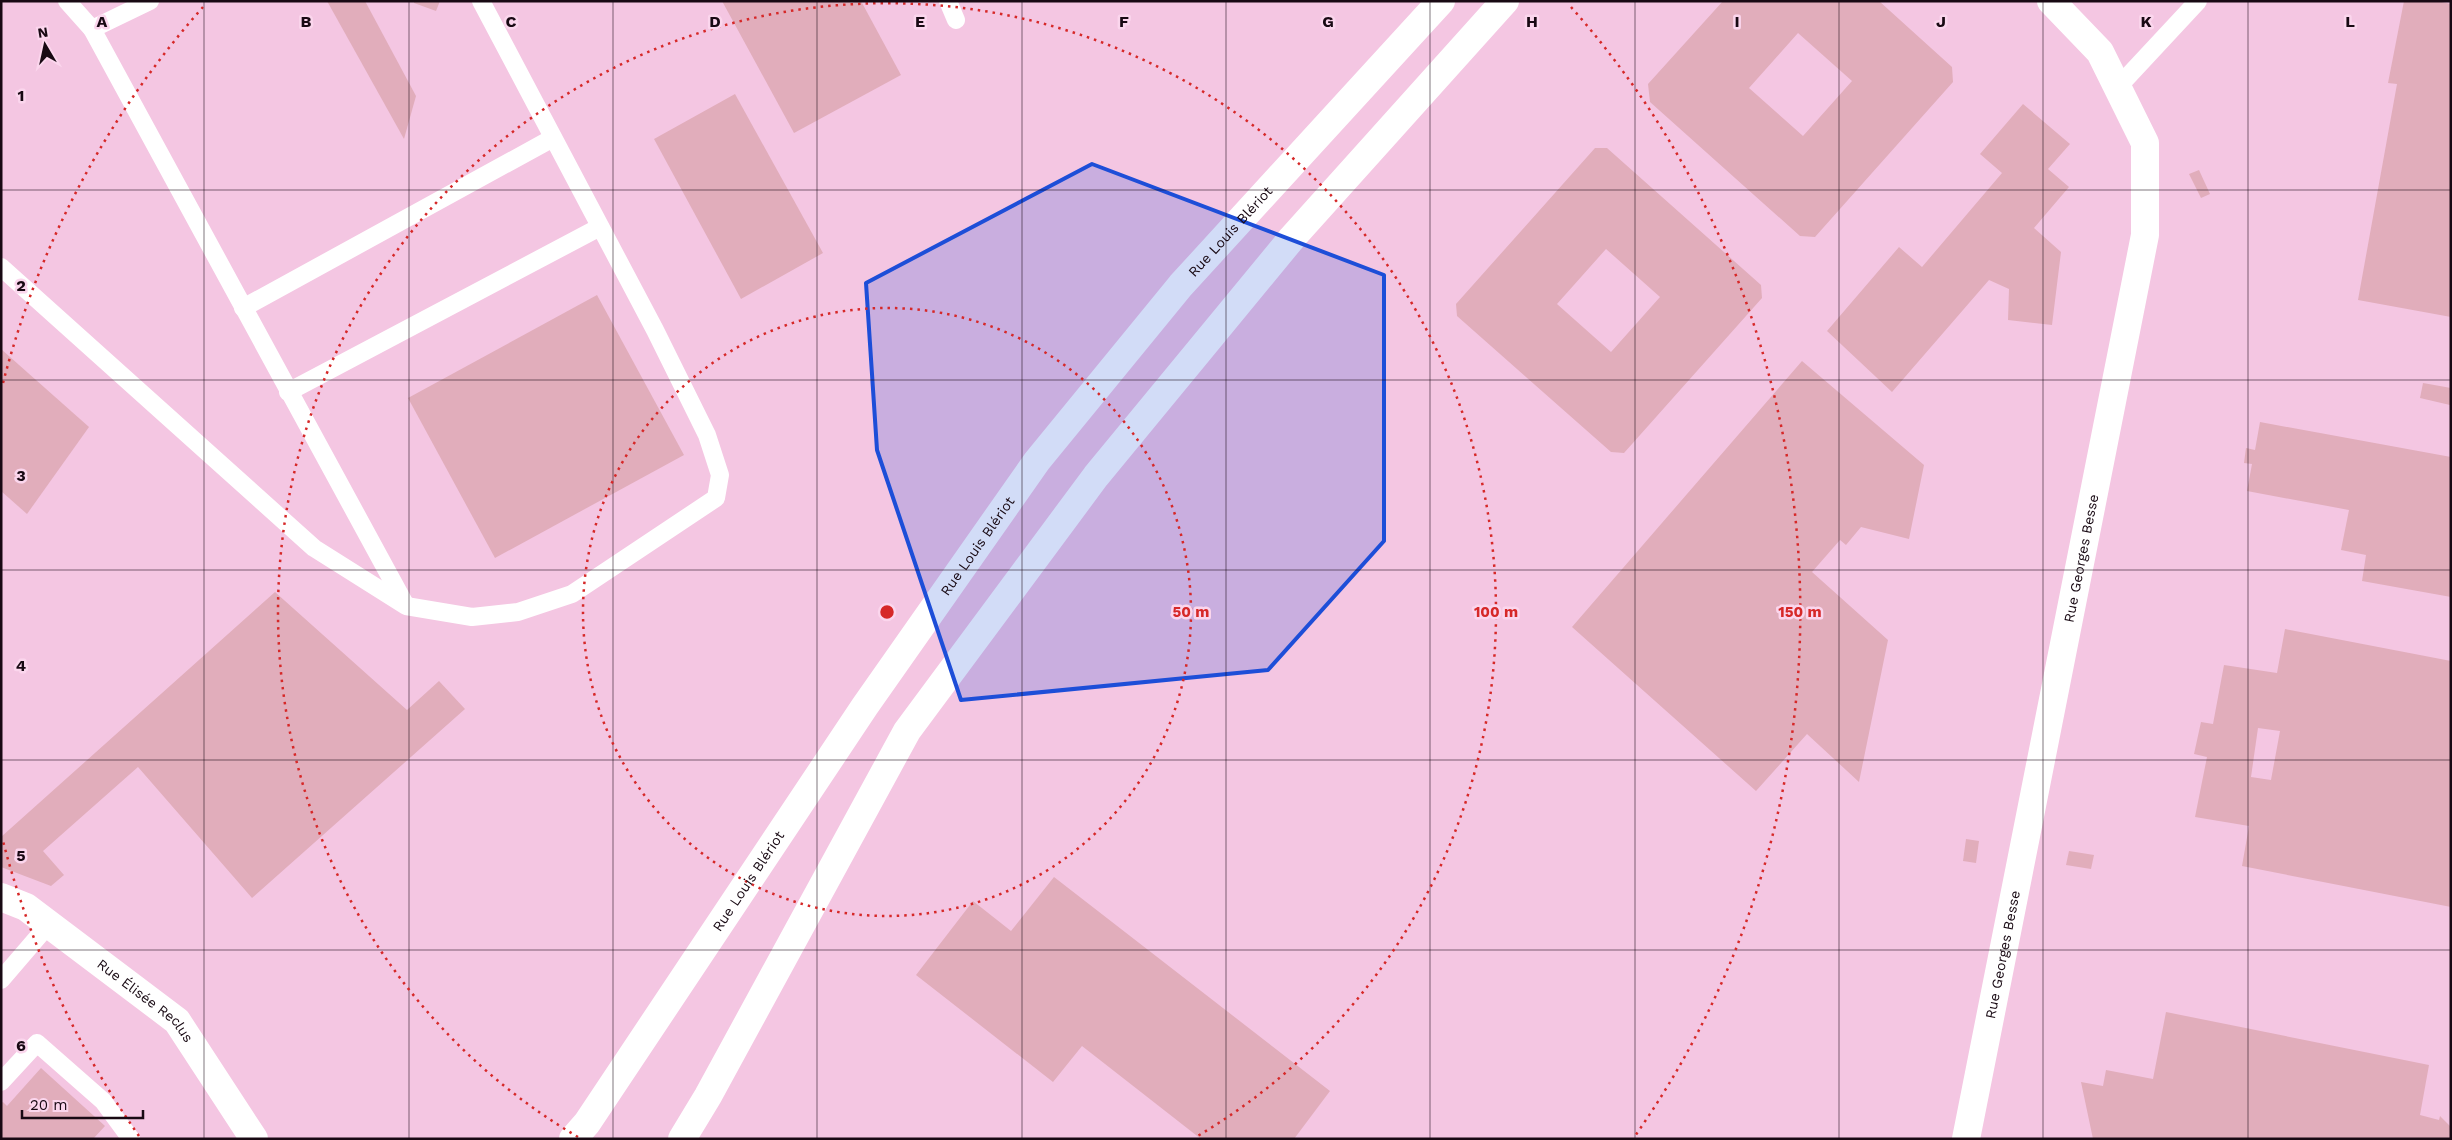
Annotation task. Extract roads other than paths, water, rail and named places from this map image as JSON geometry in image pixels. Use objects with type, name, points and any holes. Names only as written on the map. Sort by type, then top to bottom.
[{"type":"main road","name":"Rue Louis Blériot","points":[[573,1139],[587,1124],[865,706],[1037,461],[1181,285],[1440,1]]},
{"type":"main road","points":[[682,1139],[708,1096],[907,731],[1102,468],[1292,238],[1506,1]]},
{"type":"main road","name":"Rue Georges Besse","points":[[1966,1139],[2145,235],[2145,143],[2100,52],[2051,1]]},
{"type":"main road","name":"Rue Élisée Reclus","points":[[1,897],[26,907],[177,1021],[254,1139]]},
{"type":"lane","points":[[67,1],[92,29],[406,606]]},
{"type":"lane","points":[[92,29],[150,1]]},
{"type":"lane","points":[[1,267],[314,548],[406,606],[472,616],[518,612],[572,594],[716,498],[720,475],[707,435],[481,1]]},
{"type":"lane","points":[[948,1],[956,20]]},
{"type":"lane","points":[[2118,87],[2198,1]]},
{"type":"lane","points":[[243,308],[553,138]]},
{"type":"lane","points":[[288,392],[600,227]]},
{"type":"lane","points":[[1,980],[49,924]]},
{"type":"lane","points":[[1,1082],[37,1043],[103,1101],[131,1139]]}]
